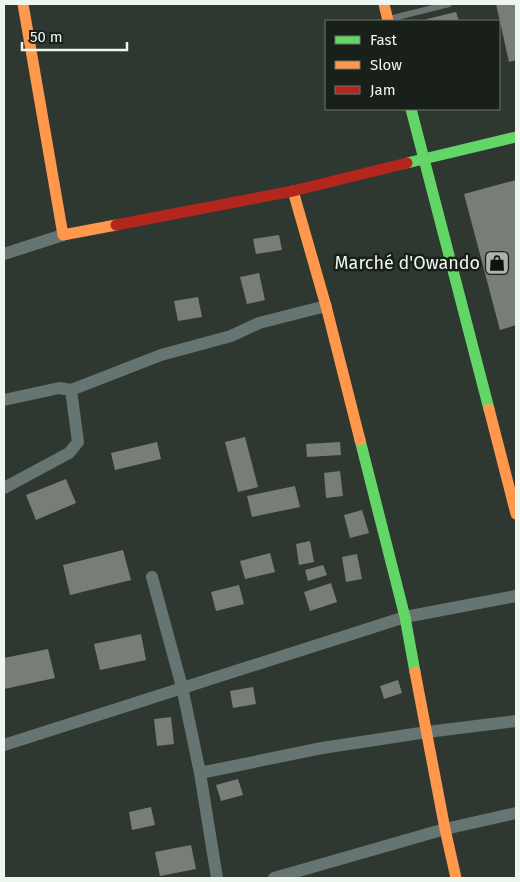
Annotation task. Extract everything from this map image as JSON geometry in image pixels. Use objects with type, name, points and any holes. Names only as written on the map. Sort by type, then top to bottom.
[{"type":"street","points":[[23,4],[63,235]]},
{"type":"street","points":[[384,4],[388,20]]},
{"type":"street","points":[[411,110],[516,514]]},
{"type":"street","points":[[4,254],[63,235],[293,191],[516,137]]},
{"type":"street","points":[[293,191],[326,306],[406,617],[445,829],[456,878]]},
{"type":"street","points":[[4,400],[59,388],[71,390],[161,355],[230,336],[259,323],[326,306]]},
{"type":"street","points":[[4,488],[69,453],[78,442],[71,390]]},
{"type":"street","points":[[152,577],[182,687],[200,773],[217,878]]},
{"type":"street","points":[[4,745],[406,617],[516,596]]},
{"type":"street","points":[[200,773],[322,748],[427,732],[516,722]]},
{"type":"street","points":[[274,878],[445,829],[516,814]]},
{"type":"lane","points":[[388,20],[450,4]]},
{"type":"building","points":[[496,4],[516,4],[516,60],[509,62]]},
{"type":"building","points":[[456,12],[459,20],[427,20]]},
{"type":"building","points":[[516,180],[516,325],[500,330],[464,194]]},
{"type":"building","points":[[279,235],[282,250],[256,254],[253,239]]},
{"type":"building","points":[[259,273],[265,300],[247,304],[240,277]]},
{"type":"building","points":[[198,297],[202,317],[178,321],[174,301]]},
{"type":"building","points":[[245,437],[258,487],[238,492],[225,442]]},
{"type":"building","points":[[157,442],[161,459],[115,470],[111,453]]},
{"type":"building","points":[[340,442],[341,455],[307,457],[306,444]]},
{"type":"building","points":[[340,471],[343,496],[326,498],[324,473]]},
{"type":"building","points":[[66,479],[76,503],[36,520],[26,495]]},
{"type":"building","points":[[295,486],[300,507],[252,517],[247,496]]},
{"type":"building","points":[[362,510],[369,533],[350,538],[344,515]]},
{"type":"building","points":[[310,541],[314,562],[299,565],[296,544]]},
{"type":"building","points":[[123,550],[131,580],[70,595],[63,565]]},
{"type":"building","points":[[270,553],[275,572],[245,579],[240,561]]},
{"type":"building","points":[[357,554],[362,579],[346,582],[342,557]]},
{"type":"building","points":[[323,565],[327,575],[308,581],[305,570]]},
{"type":"building","points":[[331,583],[337,602],[310,611],[304,592]]},
{"type":"building","points":[[239,585],[244,604],[216,611],[211,592]]},
{"type":"building","points":[[141,634],[146,660],[100,670],[94,644]]},
{"type":"building","points":[[48,649],[55,678],[4,689],[4,658]]},
{"type":"building","points":[[398,680],[402,693],[384,699],[380,686]]},
{"type":"building","points":[[253,687],[256,704],[233,708],[230,691]]},
{"type":"building","points":[[171,717],[174,744],[157,746],[154,719]]},
{"type":"building","points":[[238,779],[243,795],[221,801],[216,785]]},
{"type":"building","points":[[151,807],[155,825],[132,830],[129,812]]},
{"type":"building","points":[[191,845],[196,869],[160,876],[155,852]]},
{"type":"traffic: fast","points":[[411,110],[489,409]]},
{"type":"traffic: fast","points":[[407,163],[516,137]]},
{"type":"traffic: fast","points":[[360,440],[405,617],[415,672]]},
{"type":"traffic: slow","points":[[23,4],[63,235],[116,225]]},
{"type":"traffic: slow","points":[[384,4],[388,20]]},
{"type":"traffic: slow","points":[[293,191],[326,306],[360,440]]},
{"type":"traffic: slow","points":[[489,409],[516,514]]},
{"type":"traffic: slow","points":[[415,672],[456,878]]},
{"type":"traffic: jam","points":[[116,225],[293,191],[407,163]]},
{"type":"place","name":"Marché d'Owando","points":[[497,263]]}]
